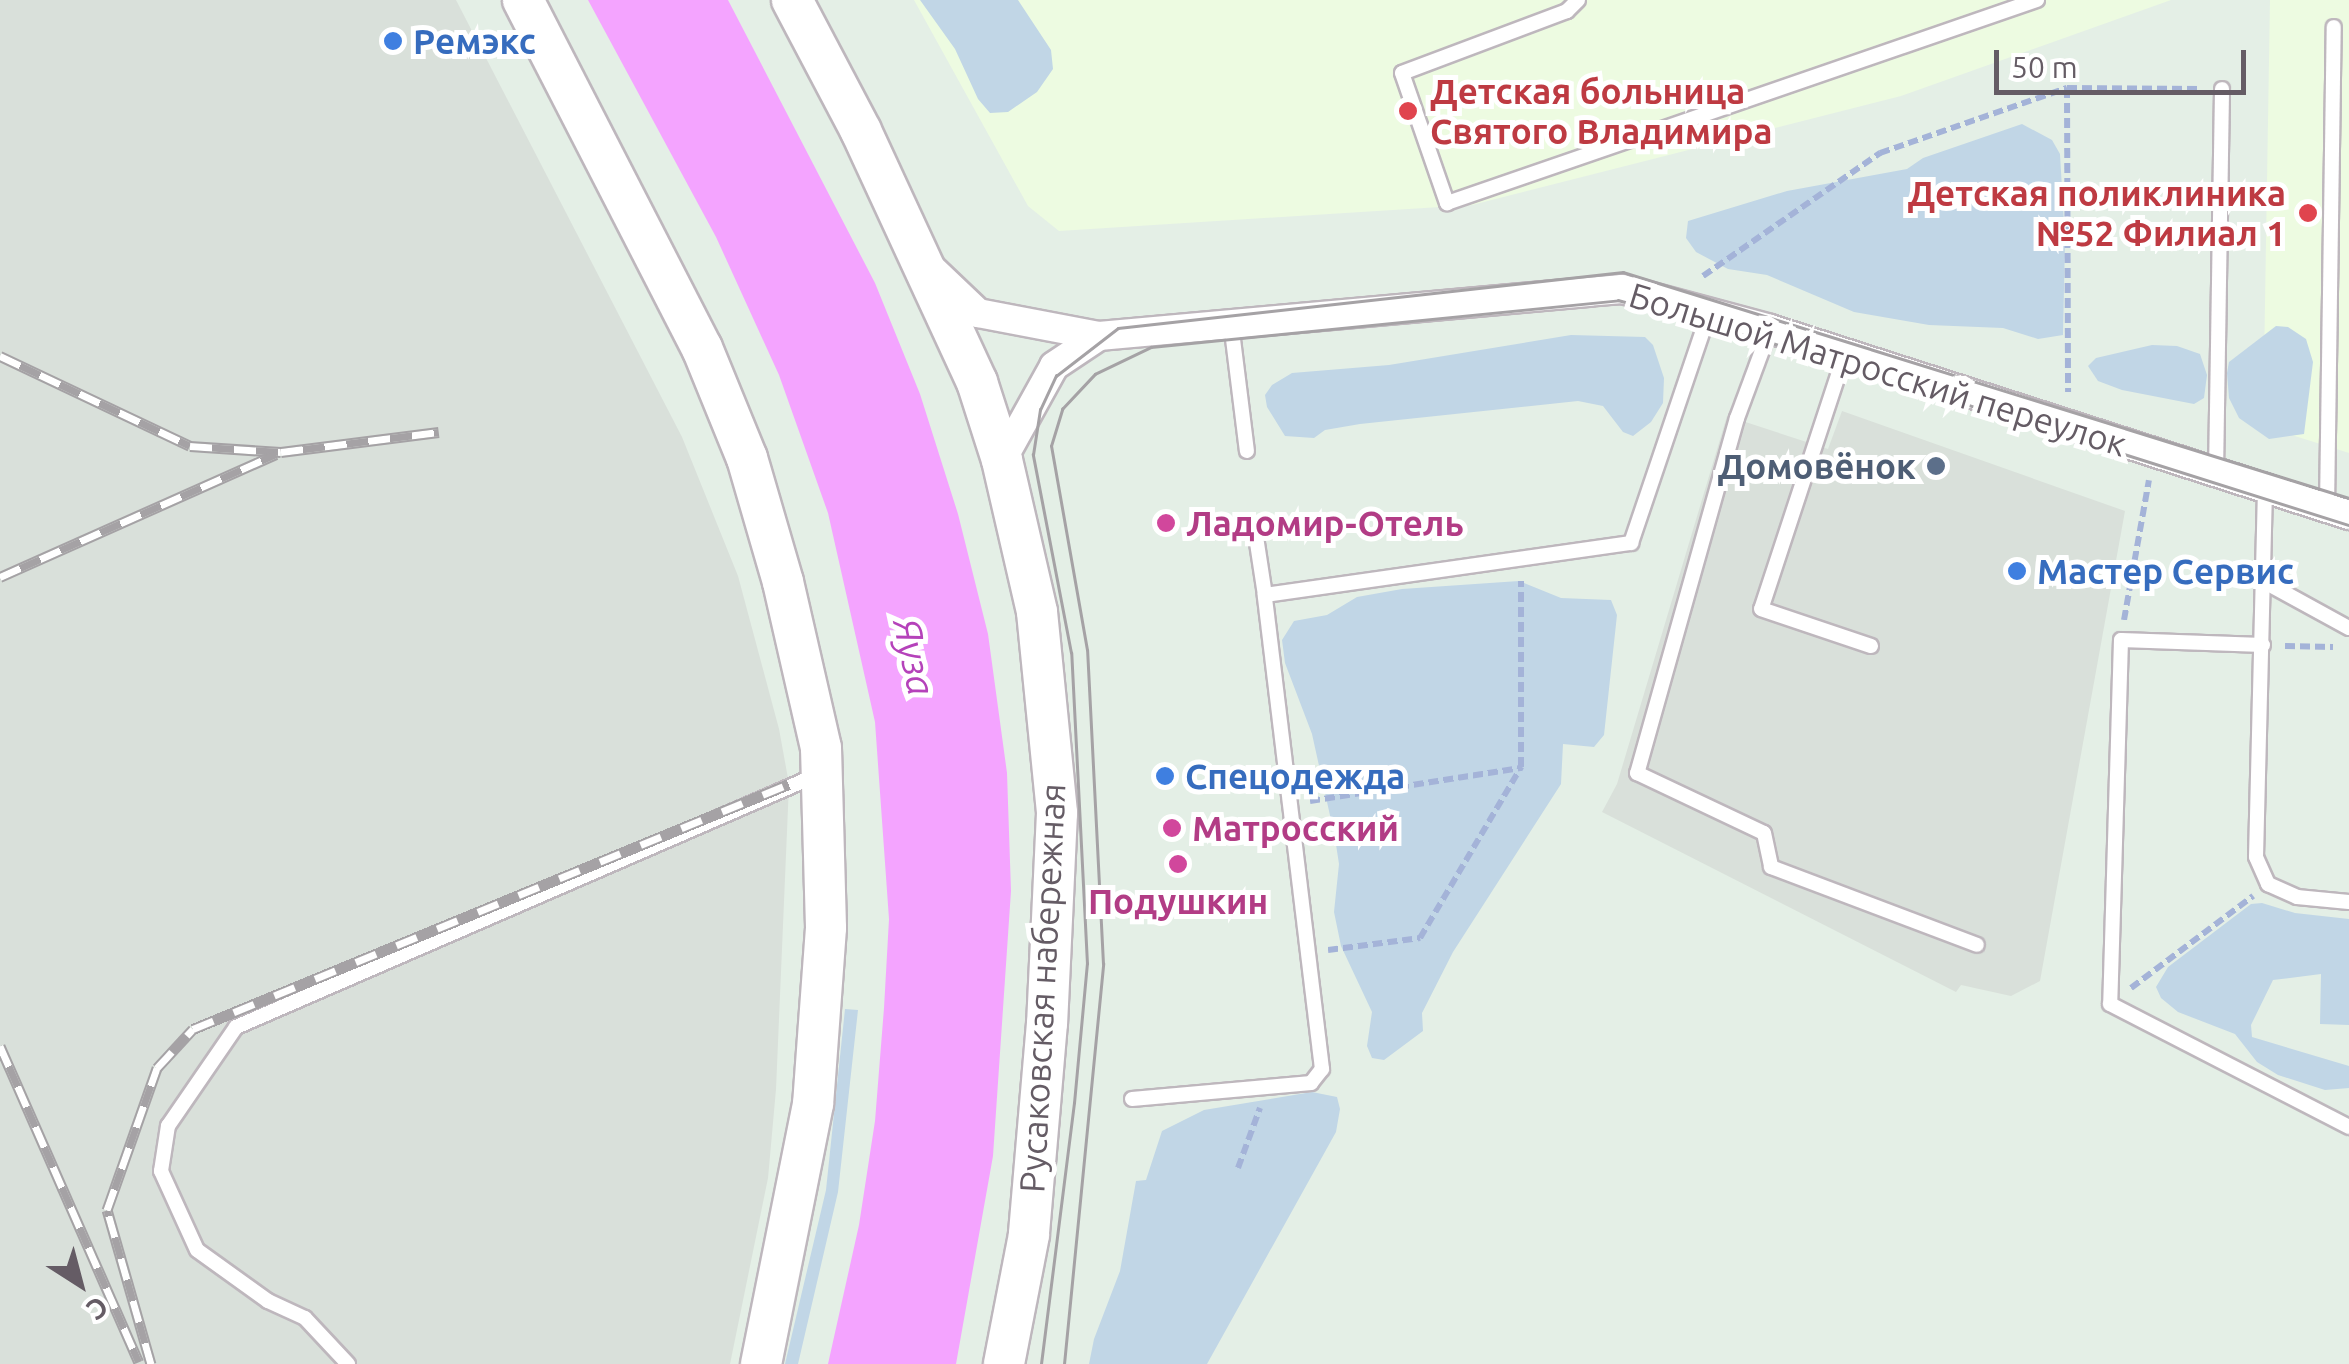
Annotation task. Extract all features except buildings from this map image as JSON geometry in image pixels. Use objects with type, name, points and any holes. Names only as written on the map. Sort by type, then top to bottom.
[{"type":"main road","points":[[523,0],[702,348],[747,458],[783,582],[821,748],[826,928],[812,1104],[761,1364]]},
{"type":"main road","name":"Русаковская набережная","points":[[792,0],[923,261],[977,382],[1002,460],[1038,612],[1057,812],[1047,1023],[1028,1235],[1004,1364]]},
{"type":"street","name":"Большой Матросский переулок","points":[[923,261],[978,313],[1099,336],[1622,288],[1710,311],[2338,512]]},
{"type":"street","name":"Большой Матросский переулок","points":[[1002,460],[1054,366],[1099,336]]},
{"type":"lane","points":[[1578,0],[1567,11],[1402,73],[1447,204],[2037,0]]},
{"type":"lane","points":[[2334,27],[2338,512]]},
{"type":"lane","points":[[2216,474],[2222,89]]},
{"type":"lane","points":[[1265,594],[1631,544],[1710,311]]},
{"type":"lane","points":[[1231,322],[1247,452]]},
{"type":"lane","points":[[1770,330],[1737,418],[1636,772],[1764,832],[1771,866],[1977,945]]},
{"type":"lane","points":[[1845,354],[1760,609],[1871,646]]},
{"type":"lane","points":[[2265,489],[2256,858],[2268,884],[2297,897],[2349,902]]},
{"type":"lane","points":[[1132,1099],[1311,1083],[1322,1068],[1255,530]]},
{"type":"lane","points":[[2264,581],[2349,628]]},
{"type":"lane","points":[[2263,645],[2120,640],[2110,1004],[2349,1127]]},
{"type":"lane","points":[[348,1364],[305,1318],[268,1302],[197,1250],[161,1171],[168,1126],[236,1027],[822,772]]},
{"type":"path","points":[[2067,88],[2068,392]]},
{"type":"path","points":[[1703,276],[1880,153],[2067,88],[2222,89]]},
{"type":"path","points":[[2120,640],[2149,478]]},
{"type":"path","points":[[1327,950],[1420,938],[1521,768],[1521,583]]},
{"type":"path","points":[[2263,645],[2349,647]]},
{"type":"path","points":[[1313,801],[1521,768]]},
{"type":"path","points":[[2110,1004],[2268,884]]},
{"type":"path","points":[[1238,1168],[1263,1099]]},
{"type":"shaded area","points":[[0,0],[456,0],[682,437],[738,576],[779,729],[789,784],[776,1089],[768,1178],[730,1364],[0,1364]]},
{"type":"shaded area","name":"Детская больница Святого Владимира","points":[[914,0],[2171,0],[1901,96],[1472,205],[1059,231],[1028,206]]},
{"type":"shaded area","points":[[920,0],[1018,0],[1051,50],[1053,69],[1037,92],[1008,112],[990,113],[978,99],[955,49]]},
{"type":"shaded area","name":"Детская поликлиника №52 Филиал 1","points":[[2270,0],[2349,0],[2349,453],[2263,426]]},
{"type":"shaded area","points":[[2022,124],[2052,140],[2060,154],[2065,241],[2063,335],[2038,339],[2003,328],[1929,325],[1854,312],[1767,275],[1728,269],[1696,252],[1686,238],[1688,221],[1787,191],[1907,169],[1923,158]]},
{"type":"shaded area","points":[[2276,326],[2288,327],[2306,339],[2313,362],[2304,434],[2269,439],[2239,418],[2229,398],[2227,373],[2229,362]]},
{"type":"shaded area","points":[[1571,335],[1645,337],[1653,345],[1664,378],[1663,403],[1651,422],[1633,436],[1623,432],[1603,406],[1578,401],[1360,424],[1325,430],[1314,438],[1285,436],[1267,407],[1265,395],[1272,385],[1292,373],[1389,365]]},
{"type":"shaded area","points":[[2152,345],[2177,346],[2200,354],[2207,375],[2204,398],[2194,404],[2122,390],[2098,381],[2088,366],[2096,358]]},
{"type":"shaded area","points":[[1842,411],[2125,511],[2040,981],[2011,996],[1961,985],[1956,992],[1602,812],[1617,784],[1727,416],[1828,449]]},
{"type":"shaded area","points":[[1519,581],[1561,598],[1611,600],[1617,615],[1604,735],[1594,747],[1563,744],[1561,784],[1453,952],[1422,1013],[1423,1031],[1384,1060],[1372,1058],[1367,1046],[1372,1012],[1341,946],[1334,912],[1339,864],[1335,838],[1312,734],[1285,663],[1282,640],[1294,621],[1327,615],[1357,597],[1402,589]]},
{"type":"shaded area","points":[[2262,903],[2295,913],[2349,919],[2349,1025],[2320,1024],[2321,974],[2273,980],[2251,1025],[2252,1037],[2349,1066],[2349,1088],[2325,1090],[2278,1075],[2257,1062],[2235,1034],[2178,1012],[2161,998],[2156,987],[2168,967],[2251,904]]},
{"type":"shaded area","points":[[845,1009],[858,1010],[838,1192],[798,1364],[785,1364],[826,1190]]},
{"type":"shaded area","points":[[1312,1092],[1337,1097],[1340,1109],[1336,1132],[1207,1364],[1089,1364],[1094,1339],[1120,1271],[1136,1181],[1146,1180],[1162,1131],[1204,1110]]},
{"type":"water","name":"Яуза","points":[[588,0],[728,0],[875,283],[920,394],[958,514],[988,634],[1007,773],[1011,891],[993,1156],[956,1364],[828,1364],[859,1225],[875,1121],[884,1008],[889,919],[875,722],[828,513],[779,375],[716,237]]},
{"type":"tram line","points":[[1041,1364],[1087,964],[1071,653],[1033,455],[1040,410],[1056,376],[1118,328],[1623,272],[2349,498]]},
{"type":"tram line","points":[[1064,1364],[1103,964],[1087,650],[1051,446],[1062,409],[1095,374],[1151,347],[1618,300],[1766,341],[2349,525]]},
{"type":"railway","points":[[0,356],[190,446],[281,452],[439,432]]},
{"type":"railway","points":[[0,577],[276,454]]},
{"type":"railway","points":[[151,1364],[107,1210],[157,1068],[193,1029],[789,784]]},
{"type":"railway","points":[[0,1046],[139,1362]]},
{"type":"place","name":"Ремэкс","points":[[393,41]]},
{"type":"place","name":"Детская больница Святого Владимира","points":[[1408,111]]},
{"type":"place","name":"Детская поликлиника №52 Филиал 1","points":[[2308,213]]},
{"type":"place","name":"Домовёнок","points":[[1936,466]]},
{"type":"place","name":"Ладомир-Отель","points":[[1166,523]]},
{"type":"place","name":"Мастер Сервис","points":[[2017,571]]},
{"type":"place","name":"Спецодежда","points":[[1165,776]]},
{"type":"place","name":"Матросский","points":[[1172,828]]},
{"type":"place","name":"Подушкин","points":[[1178,864]]}]
